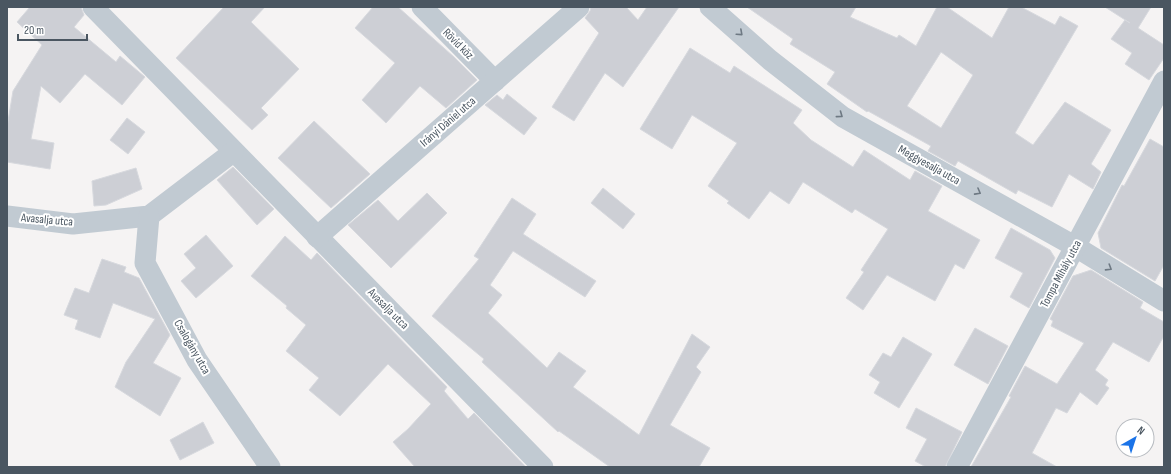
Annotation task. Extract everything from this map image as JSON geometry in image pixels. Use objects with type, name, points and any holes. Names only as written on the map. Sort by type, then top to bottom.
[{"type":"street","name":"Avasalja utca","points":[[93,7],[233,152],[544,467]]},
{"type":"street","name":"Rövid köz","points":[[422,7],[495,80]]},
{"type":"street","name":"Irányi Dániel utca","points":[[317,237],[579,7]]},
{"type":"street","name":"Meggyesalja utca","points":[[710,7],[770,60],[843,117],[1076,247],[1164,301]]},
{"type":"street","name":"Tompa Mihály utca","points":[[957,467],[1164,81]]},
{"type":"street","points":[[149,216],[233,152]]},
{"type":"street","name":"Avasalja utca","points":[[7,216],[73,224],[149,216]]},
{"type":"street","name":"Csalogány utca","points":[[149,216],[145,263],[197,360],[270,467]]},
{"type":"building","points":[[30,7],[81,7],[84,15],[74,27],[116,62],[120,56],[145,77],[122,105],[85,74],[60,103],[41,86],[31,139],[54,143],[50,169],[7,162],[7,127],[13,91],[42,45],[17,22]]},
{"type":"building","points":[[224,7],[265,7],[251,22],[299,69],[261,108],[268,115],[252,130],[176,58]]},
{"type":"building","points":[[373,7],[398,7],[454,57],[477,80],[446,108],[420,86],[386,123],[362,100],[395,63],[355,28]]},
{"type":"building","points":[[591,7],[626,7],[638,20],[647,7],[679,7],[623,87],[605,73],[574,121],[552,107],[599,33],[585,18]]},
{"type":"building","points":[[747,7],[856,7],[850,17],[897,38],[899,35],[916,46],[937,7],[947,7],[992,38],[1009,7],[1021,7],[1055,25],[1060,16],[1078,26],[1015,133],[1033,145],[1065,102],[1111,130],[1091,164],[1101,172],[1093,189],[1069,174],[1052,207],[1018,190],[1016,194],[958,161],[955,166],[928,151],[931,146],[868,111],[867,112],[827,84],[835,72],[790,44],[793,39]],"holes":[[[941,52],[973,75],[941,128],[907,106]]]},
{"type":"building","points":[[1105,7],[1151,7],[1138,28],[1164,45],[1164,58],[1149,80],[1125,64],[1132,53],[1111,39],[1125,20],[1130,23]]},
{"type":"building","points":[[690,48],[730,73],[734,66],[802,110],[793,123],[811,140],[853,167],[864,150],[910,180],[915,171],[942,186],[928,211],[980,240],[964,269],[955,264],[935,301],[887,275],[863,310],[846,298],[864,272],[861,270],[888,229],[855,209],[852,213],[803,182],[789,204],[770,191],[749,219],[727,203],[729,201],[708,186],[737,143],[692,115],[672,149],[640,129]]},
{"type":"building","points":[[507,94],[537,118],[524,135],[485,105],[497,95],[503,100]]},
{"type":"building","points":[[127,118],[145,132],[128,154],[110,140]]},
{"type":"building","points":[[314,121],[370,174],[331,208],[278,158]]},
{"type":"building","points":[[1150,139],[1164,147],[1164,265],[1155,281],[1101,248],[1098,233],[1122,185],[1124,186]]},
{"type":"building","points":[[233,167],[274,209],[257,225],[217,180]]},
{"type":"building","points":[[136,168],[142,189],[106,205],[94,206],[92,181]]},
{"type":"building","points":[[603,188],[635,214],[623,229],[591,203]]},
{"type":"building","points":[[427,193],[447,213],[391,268],[348,225],[378,200],[398,221]]},
{"type":"building","points":[[512,198],[536,214],[523,234],[596,281],[585,297],[513,251],[490,285],[502,295],[488,313],[547,368],[559,352],[586,371],[573,387],[639,435],[692,334],[710,347],[696,367],[701,372],[670,425],[710,448],[699,467],[610,467],[559,431],[558,432],[482,362],[484,359],[432,316],[479,259],[474,256]]},
{"type":"building","points":[[1011,228],[1050,250],[1055,258],[1029,308],[1010,297],[1023,273],[995,258]]},
{"type":"building","points":[[206,235],[233,266],[196,298],[181,281],[196,268],[184,254]]},
{"type":"building","points":[[285,236],[311,260],[317,253],[447,387],[444,391],[468,419],[474,413],[526,467],[415,467],[393,442],[408,429],[431,404],[388,364],[340,416],[309,390],[319,378],[286,351],[306,325],[286,308],[287,306],[251,276]]},
{"type":"building","points":[[102,259],[126,267],[124,272],[139,278],[170,335],[153,363],[181,378],[160,416],[115,387],[126,362],[155,319],[113,303],[100,338],[75,329],[78,320],[64,315],[75,288],[89,293]]},
{"type":"building","points":[[1091,270],[1143,302],[1140,308],[1164,322],[1164,336],[1149,362],[1113,342],[1095,370],[1108,380],[1105,385],[1109,388],[1097,405],[1080,392],[1067,413],[1056,408],[1032,453],[1057,467],[971,467],[1011,397],[1009,396],[1025,366],[1057,384],[1084,343],[1051,326],[1053,321],[1050,319],[1073,276]]},
{"type":"building","points":[[975,328],[1008,346],[988,384],[954,365]]},
{"type":"building","points":[[903,337],[932,354],[899,408],[874,393],[880,382],[869,375],[883,353],[891,357]]},
{"type":"building","points":[[916,408],[962,432],[945,467],[926,467],[915,461],[927,439],[906,428]]},
{"type":"building","points":[[203,422],[214,443],[180,460],[170,440]]}]
